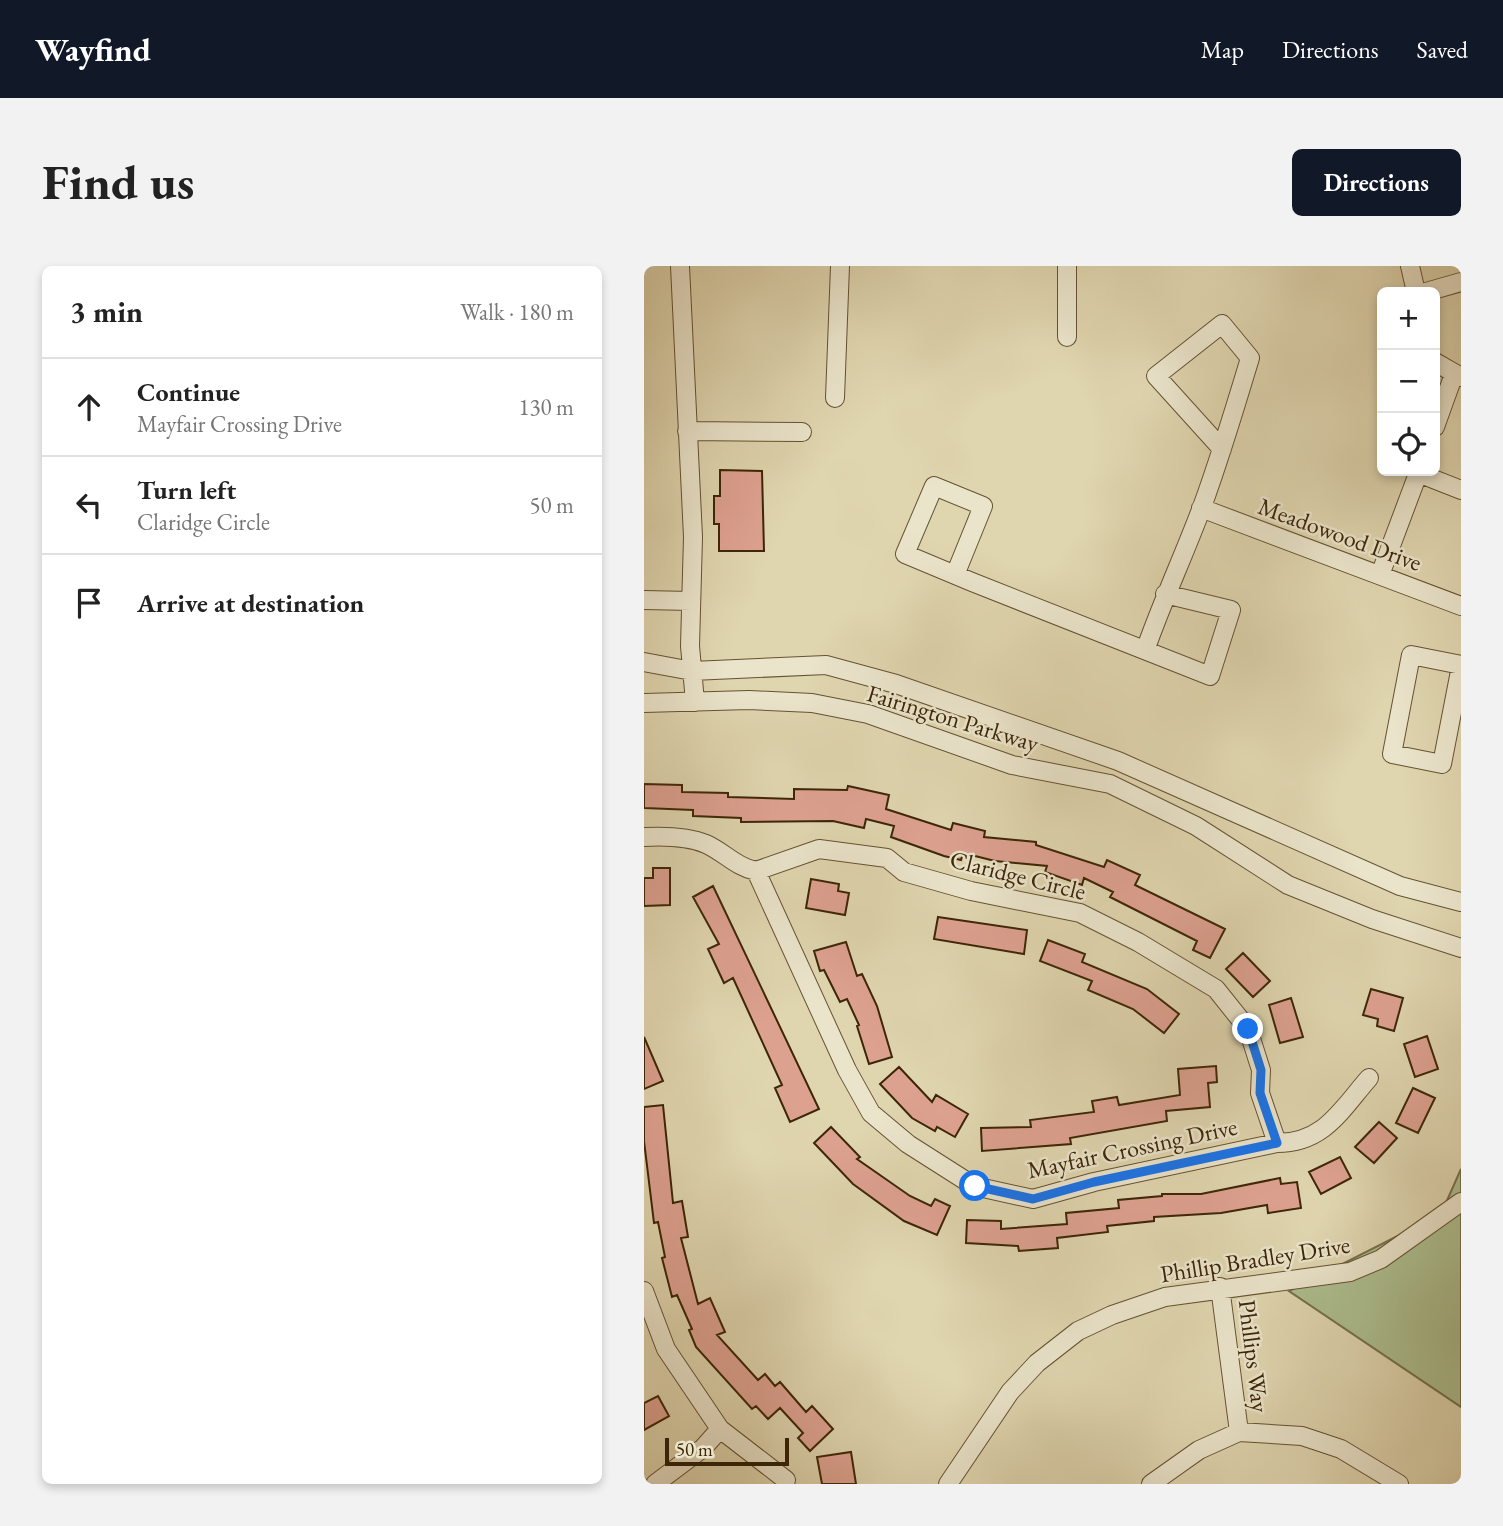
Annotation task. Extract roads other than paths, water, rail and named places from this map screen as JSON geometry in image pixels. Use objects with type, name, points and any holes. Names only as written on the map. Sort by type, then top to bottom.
[{"type":"street","points":[[680,266],[693,537],[691,601],[695,702]]},
{"type":"street","points":[[835,398],[840,266]]},
{"type":"street","points":[[1067,266],[1067,337]]},
{"type":"street","points":[[1410,266],[1415,287]]},
{"type":"street","points":[[1440,288],[1461,282]]},
{"type":"street","points":[[1146,648],[1201,508],[1222,449],[1250,358],[1222,324],[1156,376],[1222,449]]},
{"type":"street","points":[[1440,365],[1457,375],[1440,415]]},
{"type":"street","points":[[687,431],[802,432]]},
{"type":"street","points":[[1380,575],[1417,476]]},
{"type":"street","points":[[1428,476],[1461,490]]},
{"type":"street","points":[[955,575],[983,506],[933,486],[905,554],[955,575],[1146,648],[1210,676],[1231,610],[1165,594]]},
{"type":"street","name":"Meadowood Drive","points":[[1201,508],[1461,606]]},
{"type":"street","points":[[644,600],[691,601]]},
{"type":"street","points":[[1411,655],[1461,665],[1442,764],[1392,754],[1411,655]]},
{"type":"street","name":"Fairington Parkway","points":[[644,662],[692,671],[826,665],[895,684],[1118,761],[1400,886],[1461,902]]},
{"type":"street","name":"Fairington Parkway","points":[[644,703],[748,700],[812,704],[868,714],[1012,765],[1110,784],[1196,826],[1288,884],[1372,919],[1461,948]]},
{"type":"street","points":[[644,837],[671,836],[705,844],[743,868],[756,871]]},
{"type":"street","name":"Claridge Circle","points":[[756,871],[819,849],[887,858],[904,872],[1080,913],[1138,942],[1216,989],[1248,1029],[1261,1070],[1260,1093],[1277,1143]]},
{"type":"street","name":"Mayfair Crossing Drive","points":[[756,871],[847,1070],[871,1113],[908,1144],[975,1186],[1033,1199],[1094,1182],[1277,1143],[1294,1143],[1322,1132],[1369,1079]]},
{"type":"street","name":"Phillip Bradley Drive","points":[[948,1484],[1010,1392],[1037,1363],[1077,1331],[1112,1315],[1164,1297],[1220,1287],[1350,1272],[1381,1259],[1461,1202]]},
{"type":"street","name":"Phillips Way","points":[[1220,1287],[1239,1432]]},
{"type":"street","points":[[644,1291],[666,1349],[720,1429],[786,1480]]},
{"type":"street","points":[[655,1484],[704,1448],[720,1429]]},
{"type":"street","points":[[1152,1484],[1199,1450],[1239,1432],[1302,1436],[1341,1448],[1399,1484]]}]
